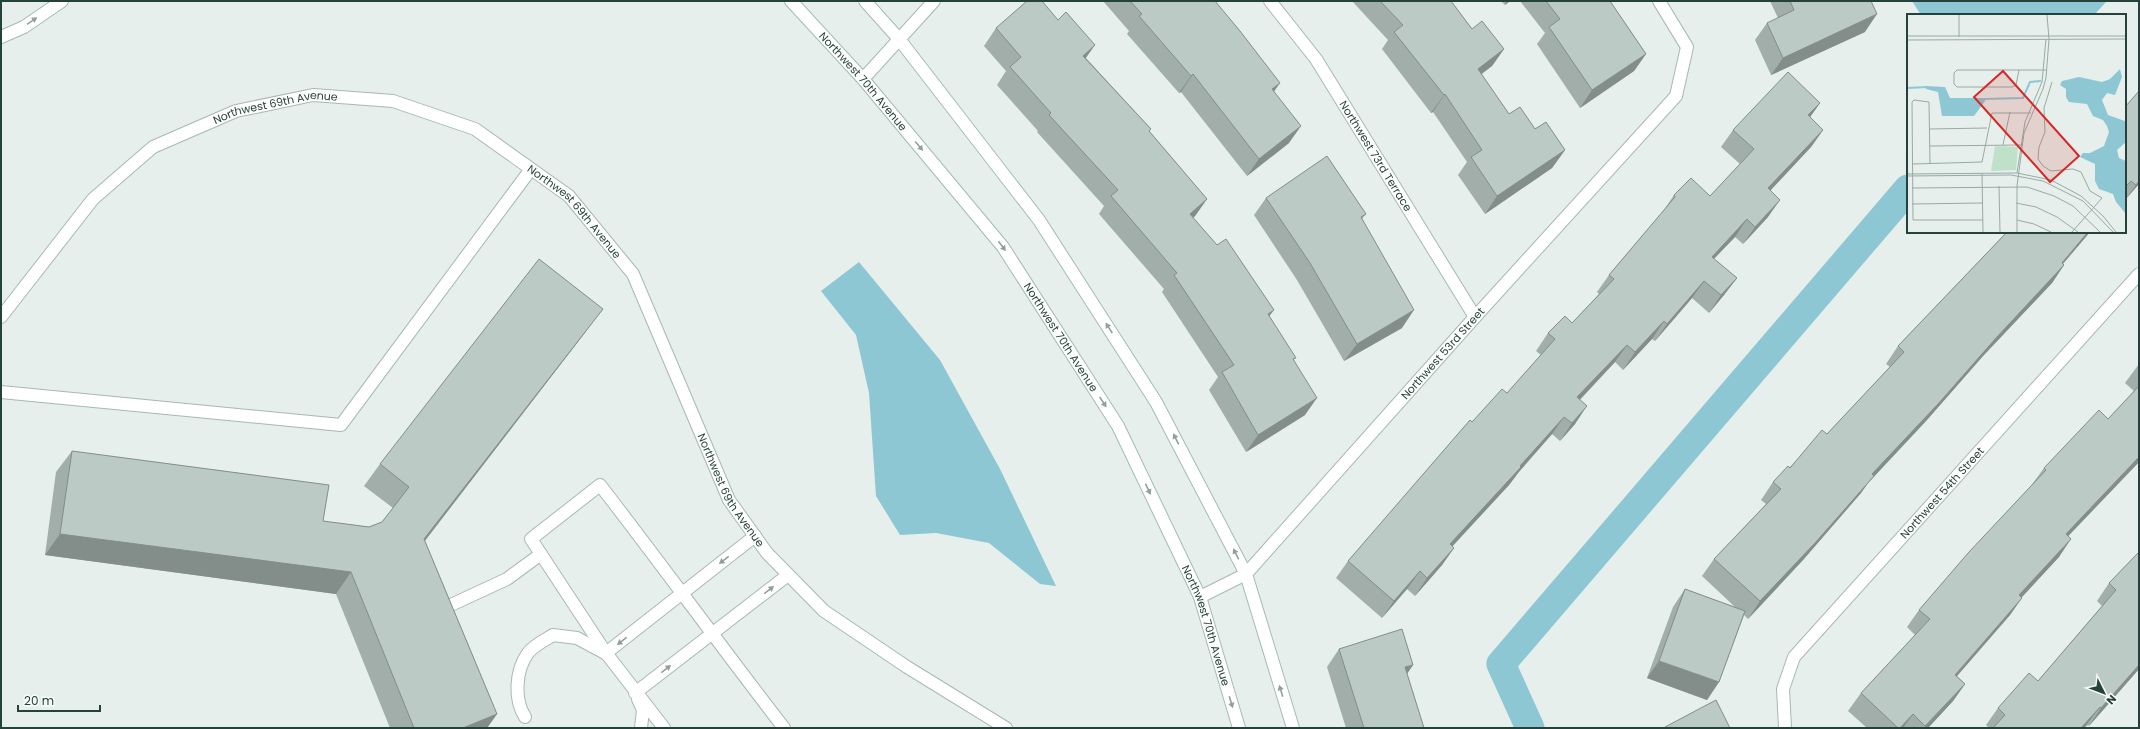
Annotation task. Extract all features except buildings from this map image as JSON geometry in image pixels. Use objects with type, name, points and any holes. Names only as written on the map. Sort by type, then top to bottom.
[{"type":"street","points":[[1,38],[24,27],[62,1]]},
{"type":"street","name":"Northwest 70th Avenue","points":[[791,1],[863,79],[1007,253],[1118,426],[1200,597],[1239,728]]},
{"type":"street","points":[[864,1],[899,39],[1039,220],[1156,402],[1246,574],[1293,728]]},
{"type":"street","points":[[863,79],[934,1]]},
{"type":"street","name":"Northwest 73rd Terrace","points":[[1270,1],[1316,59],[1475,317]]},
{"type":"street","name":"Northwest 53rd Street","points":[[1200,597],[1246,574],[1475,317],[1676,96],[1687,47],[1659,1]]},
{"type":"street","name":"Northwest 69th Avenue","points":[[1,316],[93,199],[153,147],[236,111],[313,96],[393,102],[475,129],[569,196],[633,274],[730,500],[767,554],[824,611],[906,667],[1006,728]]},
{"type":"street","points":[[1,392],[341,425],[530,169]]},
{"type":"street","name":"Northwest 54th Street","points":[[1785,728],[1783,689],[1794,657],[2139,274]]},
{"type":"street","points":[[664,728],[635,693],[606,653],[531,539],[600,485],[683,593],[711,634],[784,728]]},
{"type":"street","points":[[606,653],[755,536]]},
{"type":"street","points":[[453,604],[506,579],[541,554]]},
{"type":"street","points":[[635,693],[788,575]]},
{"type":"street","points":[[526,717],[520,709],[517,677],[528,652],[553,635],[577,638],[606,653]]},
{"type":"street","points":[[635,693],[643,710],[641,728]]},
{"type":"water","points":[[1912,1],[2107,1],[2095,14],[1920,14]]},
{"type":"water","points":[[859,262],[940,360],[1000,469],[1056,586],[1040,584],[989,543],[936,533],[900,535],[876,496],[869,393],[856,335],[821,291]]},
{"type":"waterway","points":[[1530,728],[1501,664],[1907,190]]}]
